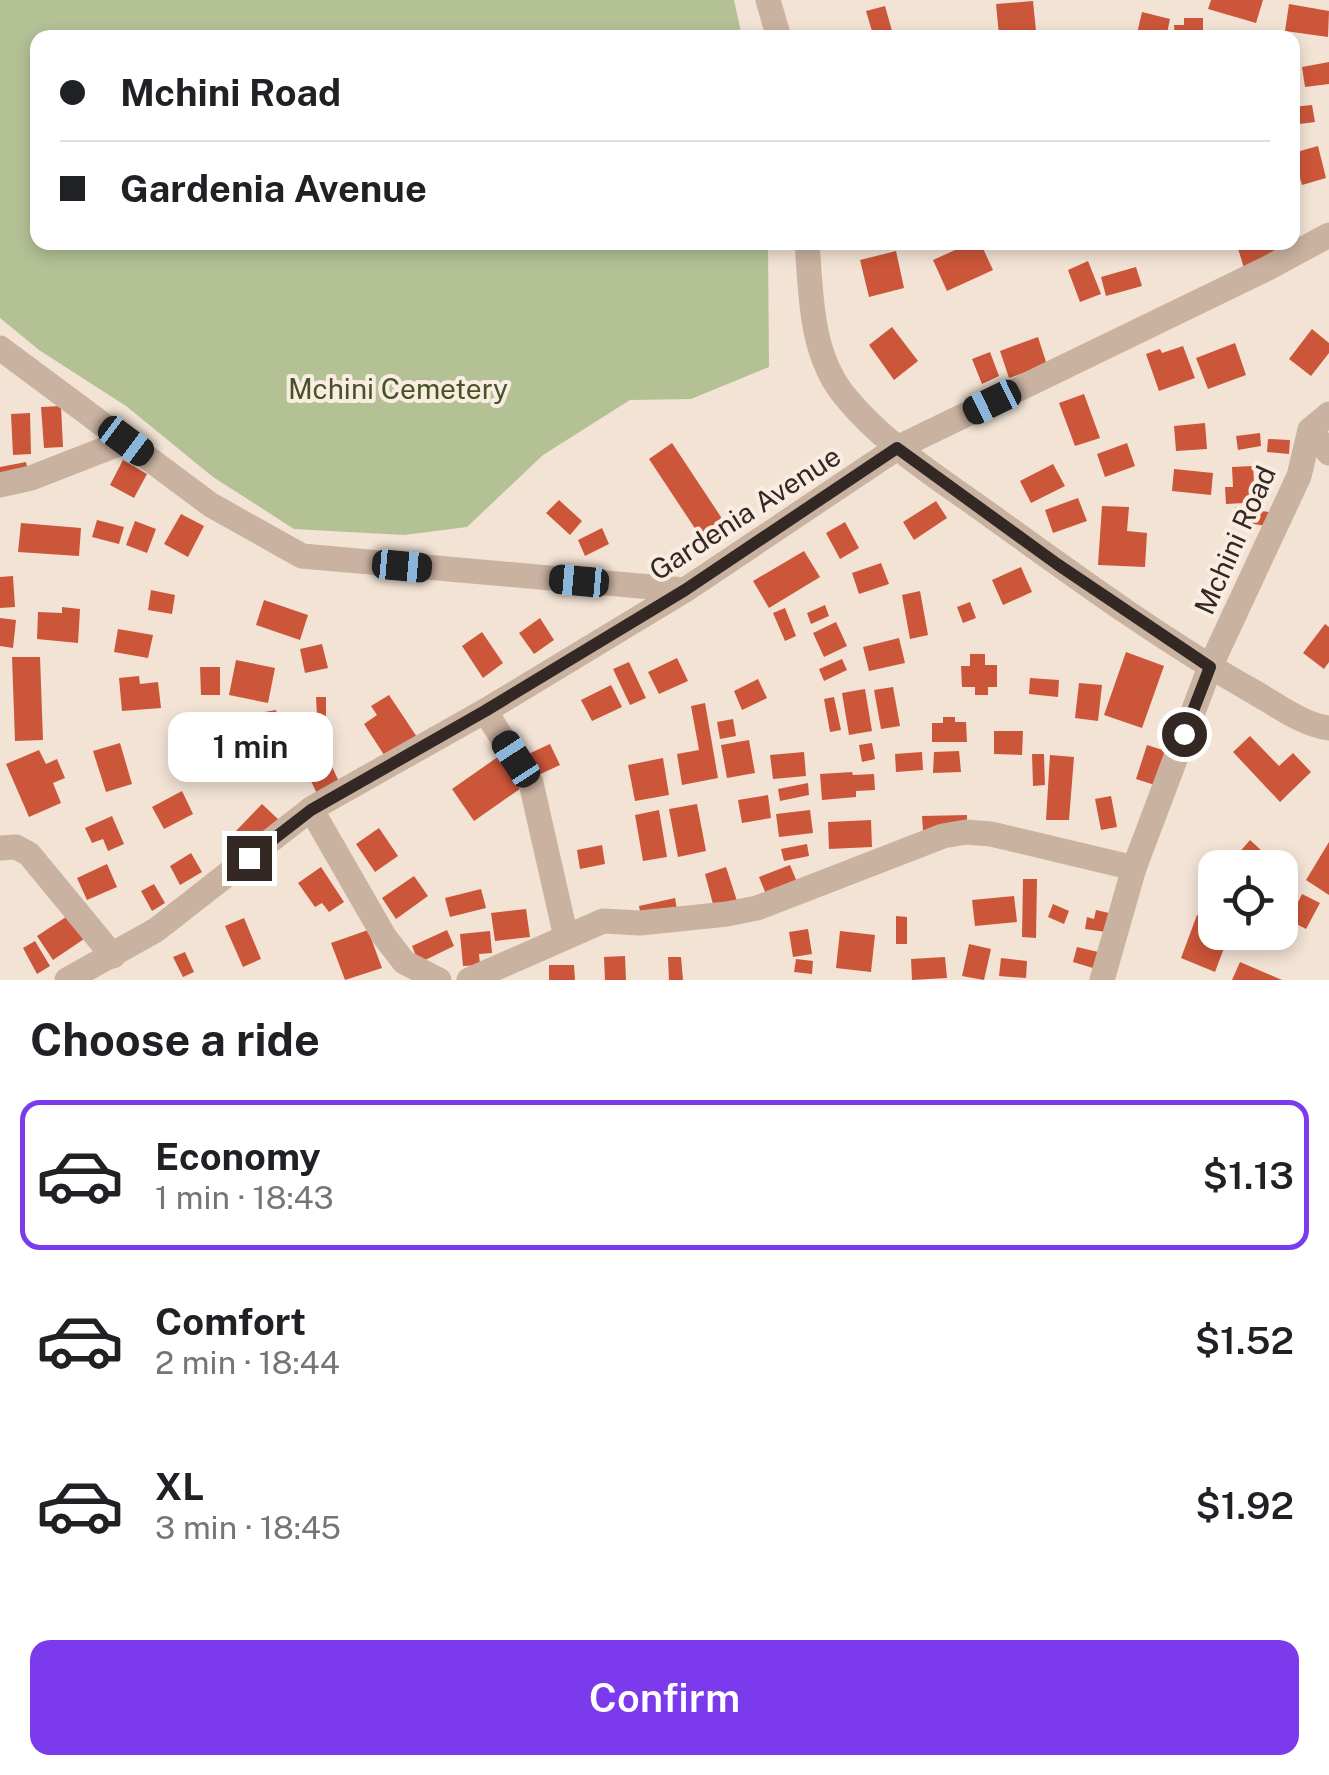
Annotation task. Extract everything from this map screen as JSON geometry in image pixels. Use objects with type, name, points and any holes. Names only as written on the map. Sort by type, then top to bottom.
[{"type":"street","points":[[768,0],[777,30]]},
{"type":"street","name":"Gardenia Avenue","points":[[67,980],[156,930],[311,810],[685,590],[897,448],[1329,236]]},
{"type":"street","points":[[807,250],[823,361],[843,394],[897,448],[1057,564],[1210,667],[1298,717],[1329,728]]},
{"type":"street","points":[[0,348],[211,506],[302,556],[685,590]]},
{"type":"street","points":[[1320,422],[1329,454]]},
{"type":"street","name":"Mchini Road","points":[[1102,980],[1134,868],[1210,667],[1320,422]]},
{"type":"street","points":[[0,485],[31,478],[126,441]]},
{"type":"street","points":[[485,711],[531,783],[566,936]]},
{"type":"street","points":[[311,810],[384,936],[404,962],[439,980]]},
{"type":"street","points":[[469,980],[603,921],[640,923],[757,908],[943,836],[966,832],[992,834],[1134,868]]},
{"type":"street","points":[[0,848],[16,846],[42,866],[112,956]]},
{"type":"green space","name":"Mchini Cemetery","points":[[0,0],[734,0],[740,30],[30,30],[30,250],[768,250],[769,367],[691,399],[630,400],[543,455],[467,527],[404,535],[294,529],[213,477],[126,406],[39,350],[0,318]]},
{"type":"building","points":[[1211,0],[1263,0],[1256,23],[1208,9]]},
{"type":"building","points":[[1033,1],[1036,30],[999,30],[996,4]]},
{"type":"building","points":[[1289,4],[1329,11],[1328,37],[1285,30]]},
{"type":"building","points":[[885,6],[892,30],[872,30],[866,11]]},
{"type":"building","points":[[1142,12],[1170,19],[1168,30],[1138,30]]},
{"type":"building","points":[[1184,18],[1203,18],[1203,30],[1174,30],[1174,25],[1184,25]]},
{"type":"building","points":[[1329,62],[1329,84],[1305,87],[1302,67]]},
{"type":"building","points":[[1312,105],[1315,122],[1300,124],[1300,106]]},
{"type":"building","points":[[1318,146],[1326,178],[1302,185],[1300,151]]},
{"type":"building","points":[[955,250],[984,250],[993,270],[947,291],[933,260]]},
{"type":"building","points":[[1238,250],[1288,250],[1289,254],[1244,268]]},
{"type":"building","points":[[896,251],[904,288],[869,297],[860,260]]},
{"type":"building","points":[[1088,261],[1101,294],[1080,302],[1068,270]]},
{"type":"building","points":[[1136,267],[1142,286],[1106,296],[1101,277]]},
{"type":"building","points":[[892,327],[918,361],[894,380],[869,345]]},
{"type":"building","points":[[1312,329],[1329,343],[1329,353],[1311,376],[1289,359]]},
{"type":"building","points":[[1038,337],[1047,365],[1009,378],[1000,351]]},
{"type":"building","points":[[1235,343],[1246,375],[1208,389],[1196,358]]},
{"type":"building","points":[[1183,346],[1195,378],[1159,391],[1146,354]]},
{"type":"building","points":[[990,352],[999,376],[982,384],[972,359]]},
{"type":"building","points":[[1084,394],[1100,438],[1075,446],[1059,403]]},
{"type":"building","points":[[61,406],[63,447],[44,448],[41,407]]},
{"type":"building","points":[[30,413],[31,454],[13,455],[11,414]]},
{"type":"building","points":[[1205,423],[1207,449],[1176,451],[1174,426]]},
{"type":"building","points":[[1260,433],[1261,446],[1238,450],[1236,436]]},
{"type":"building","points":[[1268,439],[1290,440],[1289,454],[1267,452]]},
{"type":"building","points":[[672,443],[723,520],[700,536],[649,459]]},
{"type":"building","points":[[1127,443],[1135,466],[1105,477],[1097,454]]},
{"type":"building","points":[[123,460],[147,474],[134,498],[110,485]]},
{"type":"building","points":[[26,462],[29,476],[0,480],[0,467]]},
{"type":"building","points":[[1053,464],[1065,486],[1031,503],[1020,481]]},
{"type":"building","points":[[1253,466],[1254,482],[1262,482],[1263,502],[1226,504],[1225,487],[1233,487],[1232,467]]},
{"type":"building","points":[[1174,469],[1213,473],[1211,495],[1172,491]]},
{"type":"building","points":[[1078,498],[1087,521],[1053,533],[1045,510]]},
{"type":"building","points":[[559,500],[582,521],[570,535],[546,513]]},
{"type":"building","points":[[936,501],[947,518],[914,540],[903,522]]},
{"type":"building","points":[[1102,506],[1129,507],[1127,531],[1147,533],[1145,567],[1098,565]]},
{"type":"building","points":[[1235,507],[1275,513],[1273,527],[1233,521]]},
{"type":"building","points":[[181,514],[204,526],[188,557],[164,544]]},
{"type":"building","points":[[97,520],[124,527],[119,544],[92,537]]},
{"type":"building","points":[[135,521],[156,529],[147,553],[126,545]]},
{"type":"building","points":[[845,522],[859,548],[840,559],[826,533]]},
{"type":"building","points":[[21,523],[81,528],[79,556],[18,552]]},
{"type":"building","points":[[602,528],[609,544],[585,556],[578,540]]},
{"type":"building","points":[[804,551],[820,577],[769,608],[753,581]]},
{"type":"building","points":[[881,563],[889,584],[859,594],[852,573]]},
{"type":"building","points":[[1021,567],[1032,592],[1003,605],[992,580]]},
{"type":"building","points":[[13,576],[15,607],[0,608],[0,577]]},
{"type":"building","points":[[151,590],[175,595],[172,614],[148,610]]},
{"type":"building","points":[[920,591],[928,635],[910,639],[902,595]]},
{"type":"building","points":[[264,600],[308,615],[300,640],[256,625]]},
{"type":"building","points":[[970,602],[976,618],[963,623],[957,607]]},
{"type":"building","points":[[825,605],[829,616],[811,624],[807,613]]},
{"type":"building","points":[[62,607],[80,609],[78,643],[37,639],[38,612],[62,613]]},
{"type":"building","points":[[785,608],[796,636],[785,641],[773,613]]},
{"type":"building","points":[[0,618],[16,620],[13,648],[0,646]]},
{"type":"building","points":[[540,618],[554,640],[534,654],[519,633]]},
{"type":"building","points":[[836,622],[847,646],[824,657],[813,633]]},
{"type":"building","points":[[1325,624],[1329,627],[1329,662],[1324,669],[1303,653]]},
{"type":"building","points":[[118,629],[153,635],[148,658],[114,652]]},
{"type":"building","points":[[482,632],[503,663],[483,678],[462,646]]},
{"type":"building","points":[[899,638],[905,663],[869,671],[863,647]]},
{"type":"building","points":[[322,644],[328,668],[305,673],[300,649]]},
{"type":"building","points":[[1126,652],[1164,666],[1142,728],[1104,715]]},
{"type":"building","points":[[970,654],[985,654],[985,665],[997,665],[997,687],[988,687],[988,695],[975,695],[975,687],[962,687],[961,666],[970,666]]},
{"type":"building","points":[[12,657],[40,657],[43,740],[15,741]]},
{"type":"building","points":[[677,658],[688,681],[659,694],[648,672]]},
{"type":"building","points":[[842,659],[847,670],[824,681],[819,669]]},
{"type":"building","points":[[236,660],[275,668],[268,703],[229,695]]},
{"type":"building","points":[[629,662],[646,698],[630,705],[613,669]]},
{"type":"building","points":[[200,667],[220,667],[220,695],[201,695]]},
{"type":"building","points":[[139,676],[140,684],[158,682],[161,708],[122,711],[119,678]]},
{"type":"building","points":[[1030,678],[1059,680],[1058,697],[1029,694]]},
{"type":"building","points":[[758,679],[767,698],[742,710],[734,691]]},
{"type":"building","points":[[1079,683],[1102,685],[1098,721],[1075,718]]},
{"type":"building","points":[[611,685],[622,707],[592,721],[581,700]]},
{"type":"building","points":[[893,687],[900,726],[881,729],[874,690]]},
{"type":"building","points":[[865,689],[872,731],[849,735],[842,693]]},
{"type":"building","points":[[389,695],[419,740],[388,761],[364,724],[377,715],[371,706]]},
{"type":"building","points":[[316,697],[326,697],[326,716],[317,716]]},
{"type":"building","points":[[834,697],[841,730],[830,732],[824,699]]},
{"type":"building","points":[[705,703],[718,778],[682,785],[677,754],[699,750],[691,706]]},
{"type":"building","points":[[276,710],[279,728],[252,732],[256,754],[230,758],[223,719]]},
{"type":"building","points":[[943,717],[966,722],[967,742],[932,742],[932,723],[943,723]]},
{"type":"building","points":[[733,719],[736,736],[720,739],[717,722]]},
{"type":"building","points":[[994,731],[1023,731],[1022,755],[994,754]]},
{"type":"building","points":[[1250,736],[1279,766],[1293,753],[1311,772],[1280,802],[1233,752]]},
{"type":"building","points":[[749,740],[755,773],[727,778],[721,745]]},
{"type":"building","points":[[120,743],[132,784],[106,792],[93,751]]},
{"type":"building","points":[[872,743],[875,759],[862,762],[859,745]]},
{"type":"building","points":[[550,744],[560,765],[534,777],[524,756]]},
{"type":"building","points":[[1147,745],[1172,753],[1161,787],[1136,779]]},
{"type":"building","points":[[39,750],[46,764],[57,759],[65,778],[53,783],[61,803],[29,817],[6,764]]},
{"type":"building","points":[[959,751],[961,772],[933,773],[934,752]]},
{"type":"building","points":[[325,752],[342,788],[319,798],[302,762]]},
{"type":"building","points":[[804,752],[806,776],[773,779],[770,755]]},
{"type":"building","points":[[922,752],[923,770],[896,772],[895,754]]},
{"type":"building","points":[[502,754],[524,786],[474,821],[452,789]]},
{"type":"building","points":[[1032,754],[1044,754],[1045,785],[1033,786]]},
{"type":"building","points":[[1050,755],[1074,757],[1069,820],[1046,820]]},
{"type":"building","points":[[663,758],[669,795],[635,801],[628,765]]},
{"type":"building","points":[[820,774],[874,774],[875,790],[856,791],[856,797],[822,800]]},
{"type":"building","points":[[808,783],[809,795],[780,801],[778,789]]},
{"type":"building","points":[[182,791],[193,814],[164,829],[152,807]]},
{"type":"building","points":[[768,795],[771,818],[742,823],[738,800]]},
{"type":"building","points":[[1111,796],[1117,827],[1101,830],[1095,799]]},
{"type":"building","points":[[262,804],[279,820],[251,850],[233,834]]},
{"type":"building","points":[[697,804],[706,851],[678,857],[669,809]]},
{"type":"building","points":[[659,810],[667,857],[643,861],[635,815]]},
{"type":"building","points":[[810,810],[813,833],[779,837],[776,814]]},
{"type":"building","points":[[967,815],[967,834],[923,831],[922,816]]},
{"type":"building","points":[[112,816],[124,844],[108,851],[103,839],[92,843],[85,828]]},
{"type":"building","points":[[871,820],[872,847],[829,849],[828,822]]},
{"type":"building","points":[[379,828],[398,856],[375,872],[356,844]]},
{"type":"building","points":[[1250,840],[1261,850],[1241,850]]},
{"type":"building","points":[[1329,842],[1329,895],[1306,880]]},
{"type":"building","points":[[807,844],[809,856],[784,861],[781,849]]},
{"type":"building","points":[[602,845],[605,864],[580,869],[577,850]]},
{"type":"building","points":[[191,853],[202,872],[180,885],[170,866]]},
{"type":"building","points":[[107,864],[117,887],[87,900],[77,878]]},
{"type":"building","points":[[790,865],[799,887],[768,899],[759,877]]},
{"type":"building","points":[[321,867],[344,902],[329,912],[322,903],[315,907],[298,883]]},
{"type":"building","points":[[726,867],[737,901],[714,908],[705,874]]},
{"type":"building","points":[[414,876],[428,896],[396,919],[382,898]]},
{"type":"building","points":[[1023,879],[1037,879],[1036,938],[1022,937]]},
{"type":"building","points":[[154,884],[165,903],[152,911],[141,891]]},
{"type":"building","points":[[481,889],[486,908],[450,917],[445,898]]},
{"type":"building","points":[[1302,894],[1320,903],[1306,929],[1298,925]]},
{"type":"building","points":[[1014,896],[1017,922],[975,926],[972,900]]},
{"type":"building","points":[[675,898],[679,921],[643,928],[639,906]]},
{"type":"building","points":[[1053,904],[1069,911],[1064,924],[1048,917]]},
{"type":"building","points":[[526,909],[530,937],[495,941],[491,913]]},
{"type":"building","points":[[1096,910],[1109,913],[1106,932],[1085,929],[1087,917],[1094,919]]},
{"type":"building","points":[[69,915],[84,939],[53,960],[37,936]]},
{"type":"building","points":[[1197,915],[1198,950],[1223,950],[1215,972],[1181,958]]},
{"type":"building","points":[[896,916],[907,917],[907,944],[896,944]]},
{"type":"building","points":[[244,918],[261,959],[243,967],[225,926]]},
{"type":"building","points":[[808,929],[812,954],[793,957],[789,932]]},
{"type":"building","points":[[368,930],[382,968],[345,980],[331,943]]},
{"type":"building","points":[[447,930],[454,946],[419,963],[412,946]]},
{"type":"building","points":[[490,931],[492,953],[479,954],[480,965],[463,966],[460,934]]},
{"type":"building","points":[[840,931],[875,935],[871,972],[836,968]]},
{"type":"building","points":[[35,941],[50,966],[37,974],[23,948]]},
{"type":"building","points":[[969,944],[991,949],[984,980],[962,976]]},
{"type":"building","points":[[1077,947],[1098,952],[1093,968],[1073,962]]},
{"type":"building","points":[[185,952],[194,972],[183,977],[173,957]]},
{"type":"building","points":[[625,956],[626,980],[605,980],[604,957]]},
{"type":"building","points":[[668,957],[681,957],[683,980],[669,980]]},
{"type":"building","points":[[945,957],[947,978],[912,980],[911,959]]},
{"type":"building","points":[[1001,958],[1027,961],[1026,978],[999,976]]},
{"type":"building","points":[[796,959],[813,961],[812,974],[794,972]]},
{"type":"building","points":[[1240,962],[1282,980],[1232,980]]},
{"type":"building","points":[[549,965],[574,965],[575,980],[549,980]]},
{"type":"route","points":[[249,858],[311,810],[685,590],[897,448],[1057,564],[1210,667],[1184,734]]}]
